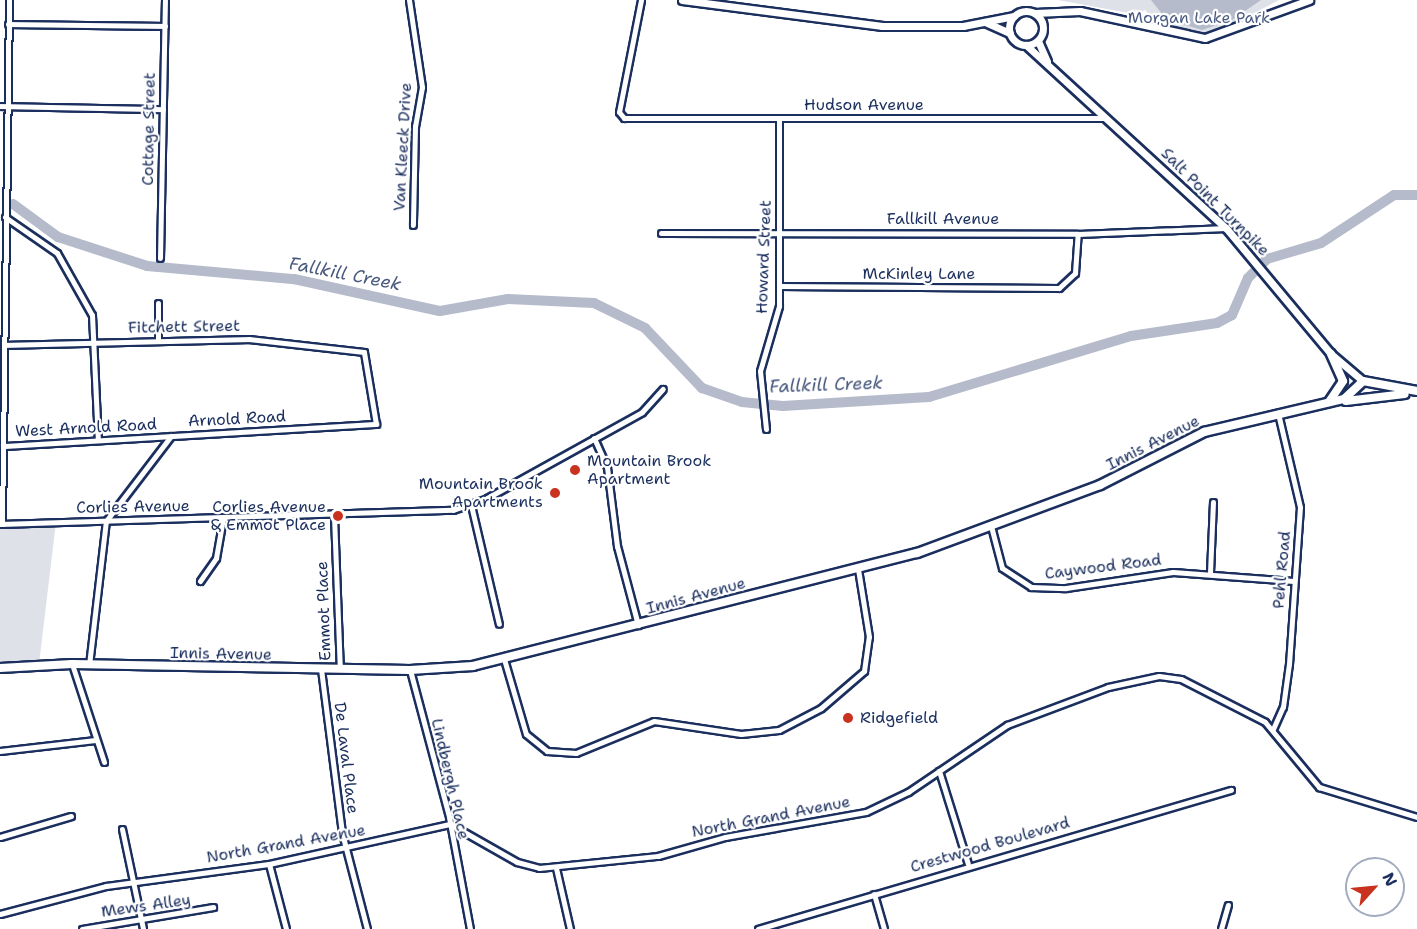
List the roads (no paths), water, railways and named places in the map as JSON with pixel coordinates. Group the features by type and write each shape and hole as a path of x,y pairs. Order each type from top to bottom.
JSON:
{"main road":[{"path":"1326,404 1343,381 1331,354"},
{"name":"Salt Point Turnpike","path":"1363,381 1417,392"},
{"name":"Innis Avenue","path":"0,668 72,664 410,670 504,659 858,569 992,526 1100,485 1204,432 1278,413 1326,404 1353,394 1363,381"},
{"path":"1326,404 1417,392"}],"street":[{"path":"1,524 5,217 3,106 9,0"},
{"name":"Cottage Street","path":"160,258 165,0"},
{"name":"Van Kleeck Drive","path":"409,0 422,87 415,126 413,225"},
{"name":"Hudson Avenue","path":"641,0 620,116 1108,118"},
{"path":"682,0 882,26 985,22 1035,13 1080,11 1205,38 1309,0"},
{"path":"985,22 1010,33 1026,45 1038,41 1043,26 1058,12"},
{"path":"1035,13 1043,26"},
{"path":"1010,33 1014,16"},
{"path":"9,24 165,26"},
{"name":"Salt Point Turnpike","path":"1038,41 1048,63"},
{"name":"Salt Point Turnpike","path":"1026,45 1226,228 1265,271 1331,354 1363,381"},
{"path":"3,106 163,110"},
{"name":"Howard Street","path":"766,429 761,409 760,371 777,320 780,233 779,118"},
{"path":"5,217 61,257 92,315 96,343 98,440"},
{"name":"Fallkill Avenue","path":"661,233 1078,234 1226,228"},
{"name":"McKinley Lane","path":"779,286 1059,288 1075,273 1078,234"},
{"path":"158,303 158,341"},
{"name":"Fitchett Street","path":"4,345 260,339 364,352 376,424"},
{"name":"Corlies Avenue","path":"1,524 334,516 471,505 651,406 663,389"},
{"name":"Pehl Road","path":"1273,729 1284,707 1300,507 1278,413"},
{"name":"Arnold Road","path":"106,521 171,436 376,424"},
{"name":"West Arnold Road","path":"3,446 171,436"},
{"path":"594,438 607,467 617,546 638,625"},
{"path":"1210,573 1213,502"},
{"path":"471,505 499,624"},
{"name":"Emmot Place","path":"334,516 340,669"},
{"path":"200,581 216,558 223,519"},
{"path":"89,665 106,521"},
{"name":"Caywood Road","path":"992,526 1002,568 1031,587 1066,588 1148,573 1210,573 1294,581"},
{"path":"504,659 525,734 547,751 576,753 654,721 741,734 779,730 821,708 864,671 869,637 858,569"},
{"path":"72,664 104,762"},
{"name":"De Laval Place","path":"321,669 345,850 367,929"},
{"name":"Lindbergh Place","path":"410,670 450,824 470,929"},
{"name":"North Grand Avenue","path":"0,914 136,882 269,864 345,850 450,824 517,862 556,868 658,856 725,837 846,818 889,803 1015,722 1148,677 1180,679 1273,729 1299,769 1319,787 1417,817"},
{"path":"0,751 95,740"},
{"path":"939,771 968,864"},
{"name":"Crestwood Boulevard","path":"758,929 968,864 1231,790"},
{"path":"0,837 71,816"},
{"path":"122,829 136,882 143,929"},
{"path":"269,864 286,929"},
{"path":"556,868 570,929"},
{"path":"874,894 884,929"},
{"path":"1221,929 1228,905"},
{"name":"Mews Alley","path":"82,929 213,907"},
{"path":"781,922 783,929"}],"water":[{"name":"Morgan Lake Park","path":"1151,0 1261,0 1232,20 1202,30 1166,19"}],"waterway":[{"name":"Fallkill Creek","path":"13,204 58,237 147,266 294,279 440,311 508,299 594,303 645,328 702,388 742,402 783,406 929,397 1131,336 1217,323 1232,315 1248,278 1267,259 1321,243 1394,195 1417,195"}],"place":[{"name":"Mountain Brook Apartment","path":"575,470"},
{"name":"Mountain Brook Apartments","path":"555,493"},
{"name":"Corlies Avenue & Emmot Place","path":"338,516"},
{"name":"Ridgefield","path":"848,718"}]}
